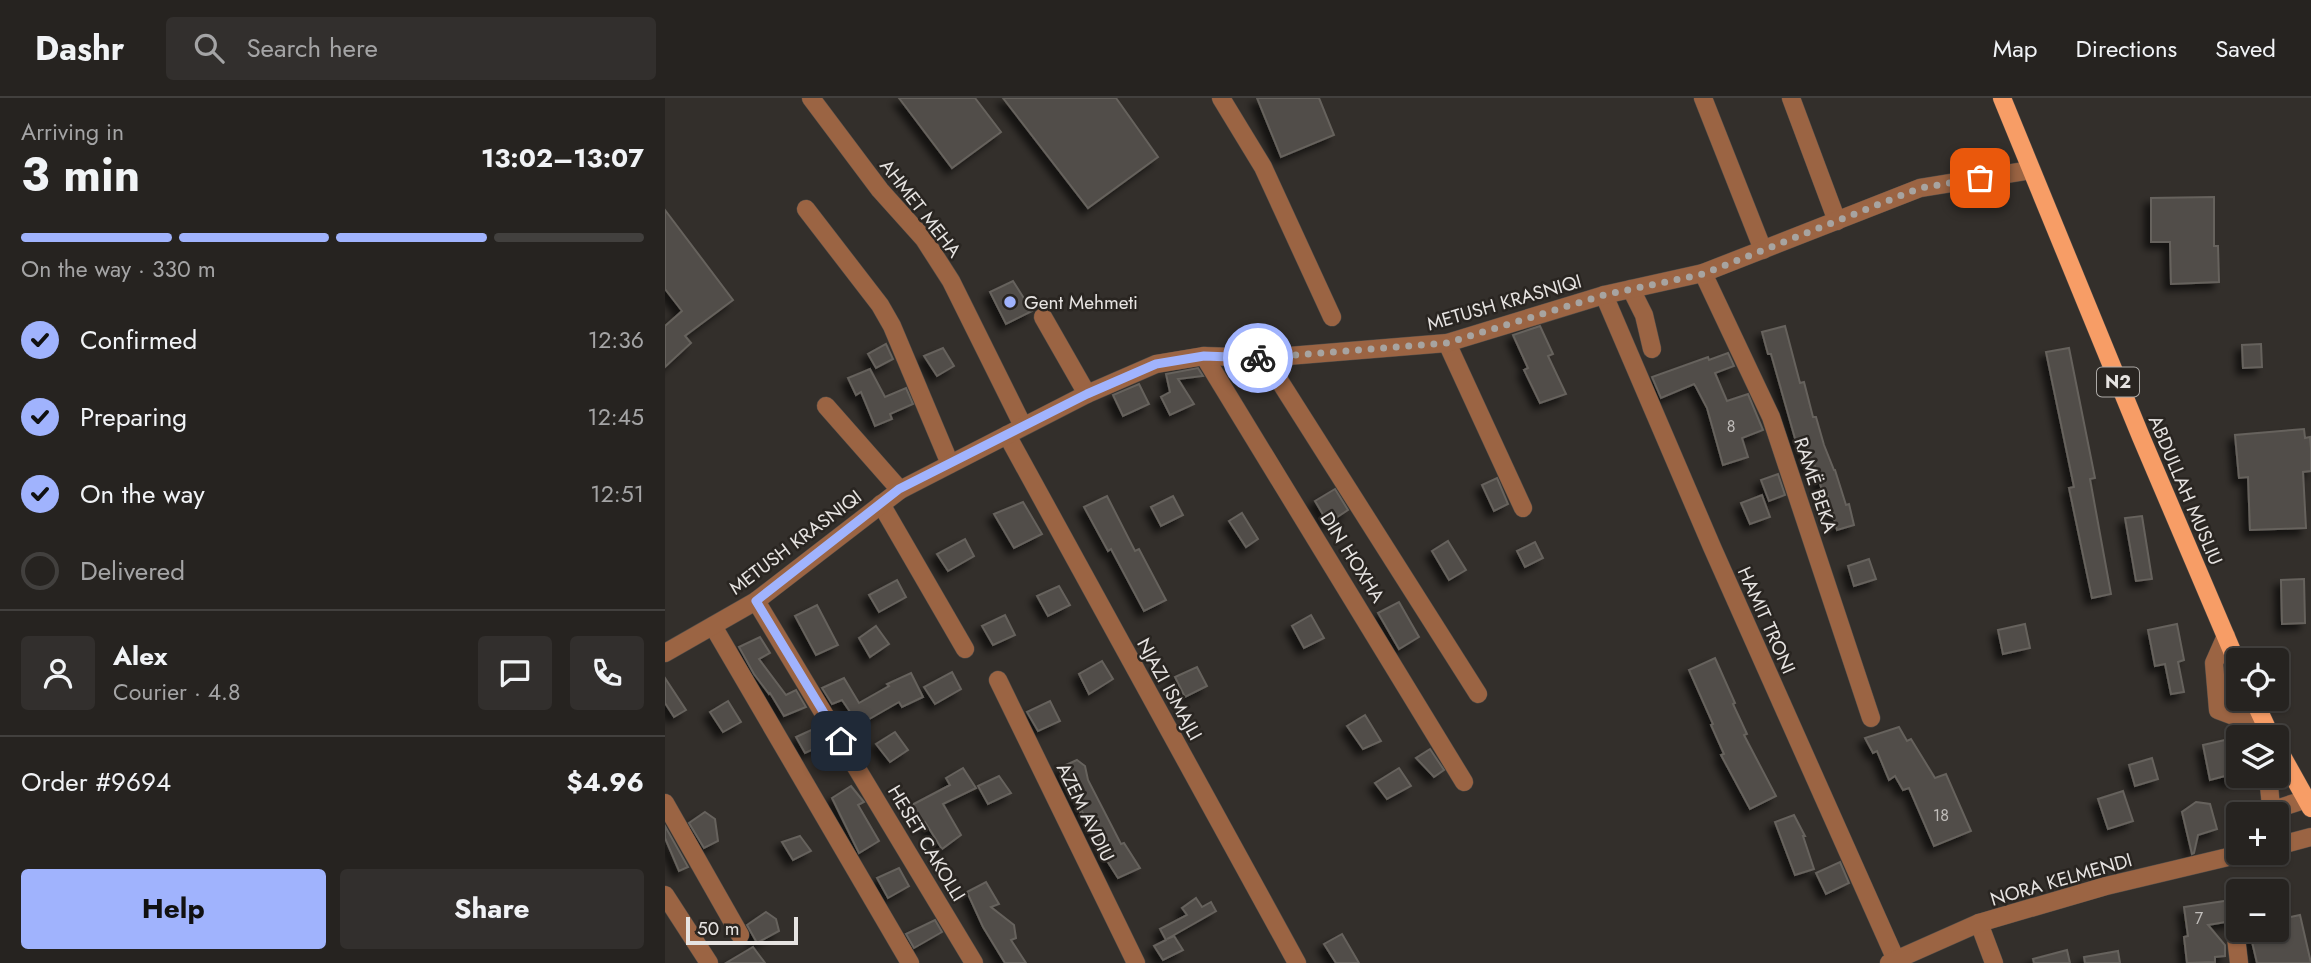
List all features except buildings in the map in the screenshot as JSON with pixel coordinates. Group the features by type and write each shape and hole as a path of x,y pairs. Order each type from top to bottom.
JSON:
{"main road":[{"name":"ABDULLAH MUSLIU","path":"2002,98 2231,648"},
{"path":"2289,768 2309,804"}],"street":[{"name":"AHMET MEHA","path":"811,98 880,190 924,239 944,271 1015,430"},
{"path":"1221,98 1263,167 1332,317"},
{"path":"1703,98 1763,250"},
{"path":"1791,98 1837,221"},
{"name":"METUSH KRASNIQI","path":"665,653 756,601 899,489 1087,394 1156,364 1204,356 1265,358 1447,343 1604,295 1703,274 1920,188 2031,170"},
{"path":"806,209 880,304 892,326 950,464"},
{"name":"RAMË BEKA","path":"1703,274 1771,417 1871,718"},
{"path":"1630,289 1644,315 1653,349"},
{"name":"HAMIT TRONI","path":"1604,295 1893,961"},
{"path":"1043,317 1087,394"},
{"path":"1447,343 1523,508"},
{"name":"DIN HOXHA","path":"1204,356 1464,782"},
{"path":"1265,358 1478,694"},
{"path":"826,406 899,489"},
{"name":"NJAZI ISMAJLI","path":"1015,430 1297,963"},
{"path":"881,504 965,649"},
{"name":"HESET CAKOLLI","path":"756,601 974,963"},
{"path":"713,626 910,963"},
{"path":"2226,636 2214,663 2218,710 2250,722 2251,725"},
{"name":"AZEM AVDIU","path":"998,680 1136,963"},
{"path":"2269,788 2273,810 2309,804"},
{"path":"665,803 740,935"},
{"path":"2289,843 2311,837"},
{"name":"NORA KELMENDI","path":"1893,961 1925,956 1979,923 2106,886 2226,857"},
{"path":"665,895 709,963"},
{"path":"1979,923 1994,963"},
{"path":"2237,942 2239,963"}],"way so far":[{"path":"1258,358 1447,343 1604,295 1703,274 1920,188 1980,178"}],"place":[{"name":"Gent Mehmeti","path":"1010,302"}],"route":[{"path":"841,741 756,601 899,489 1087,394 1156,364 1204,356 1258,358"}]}
